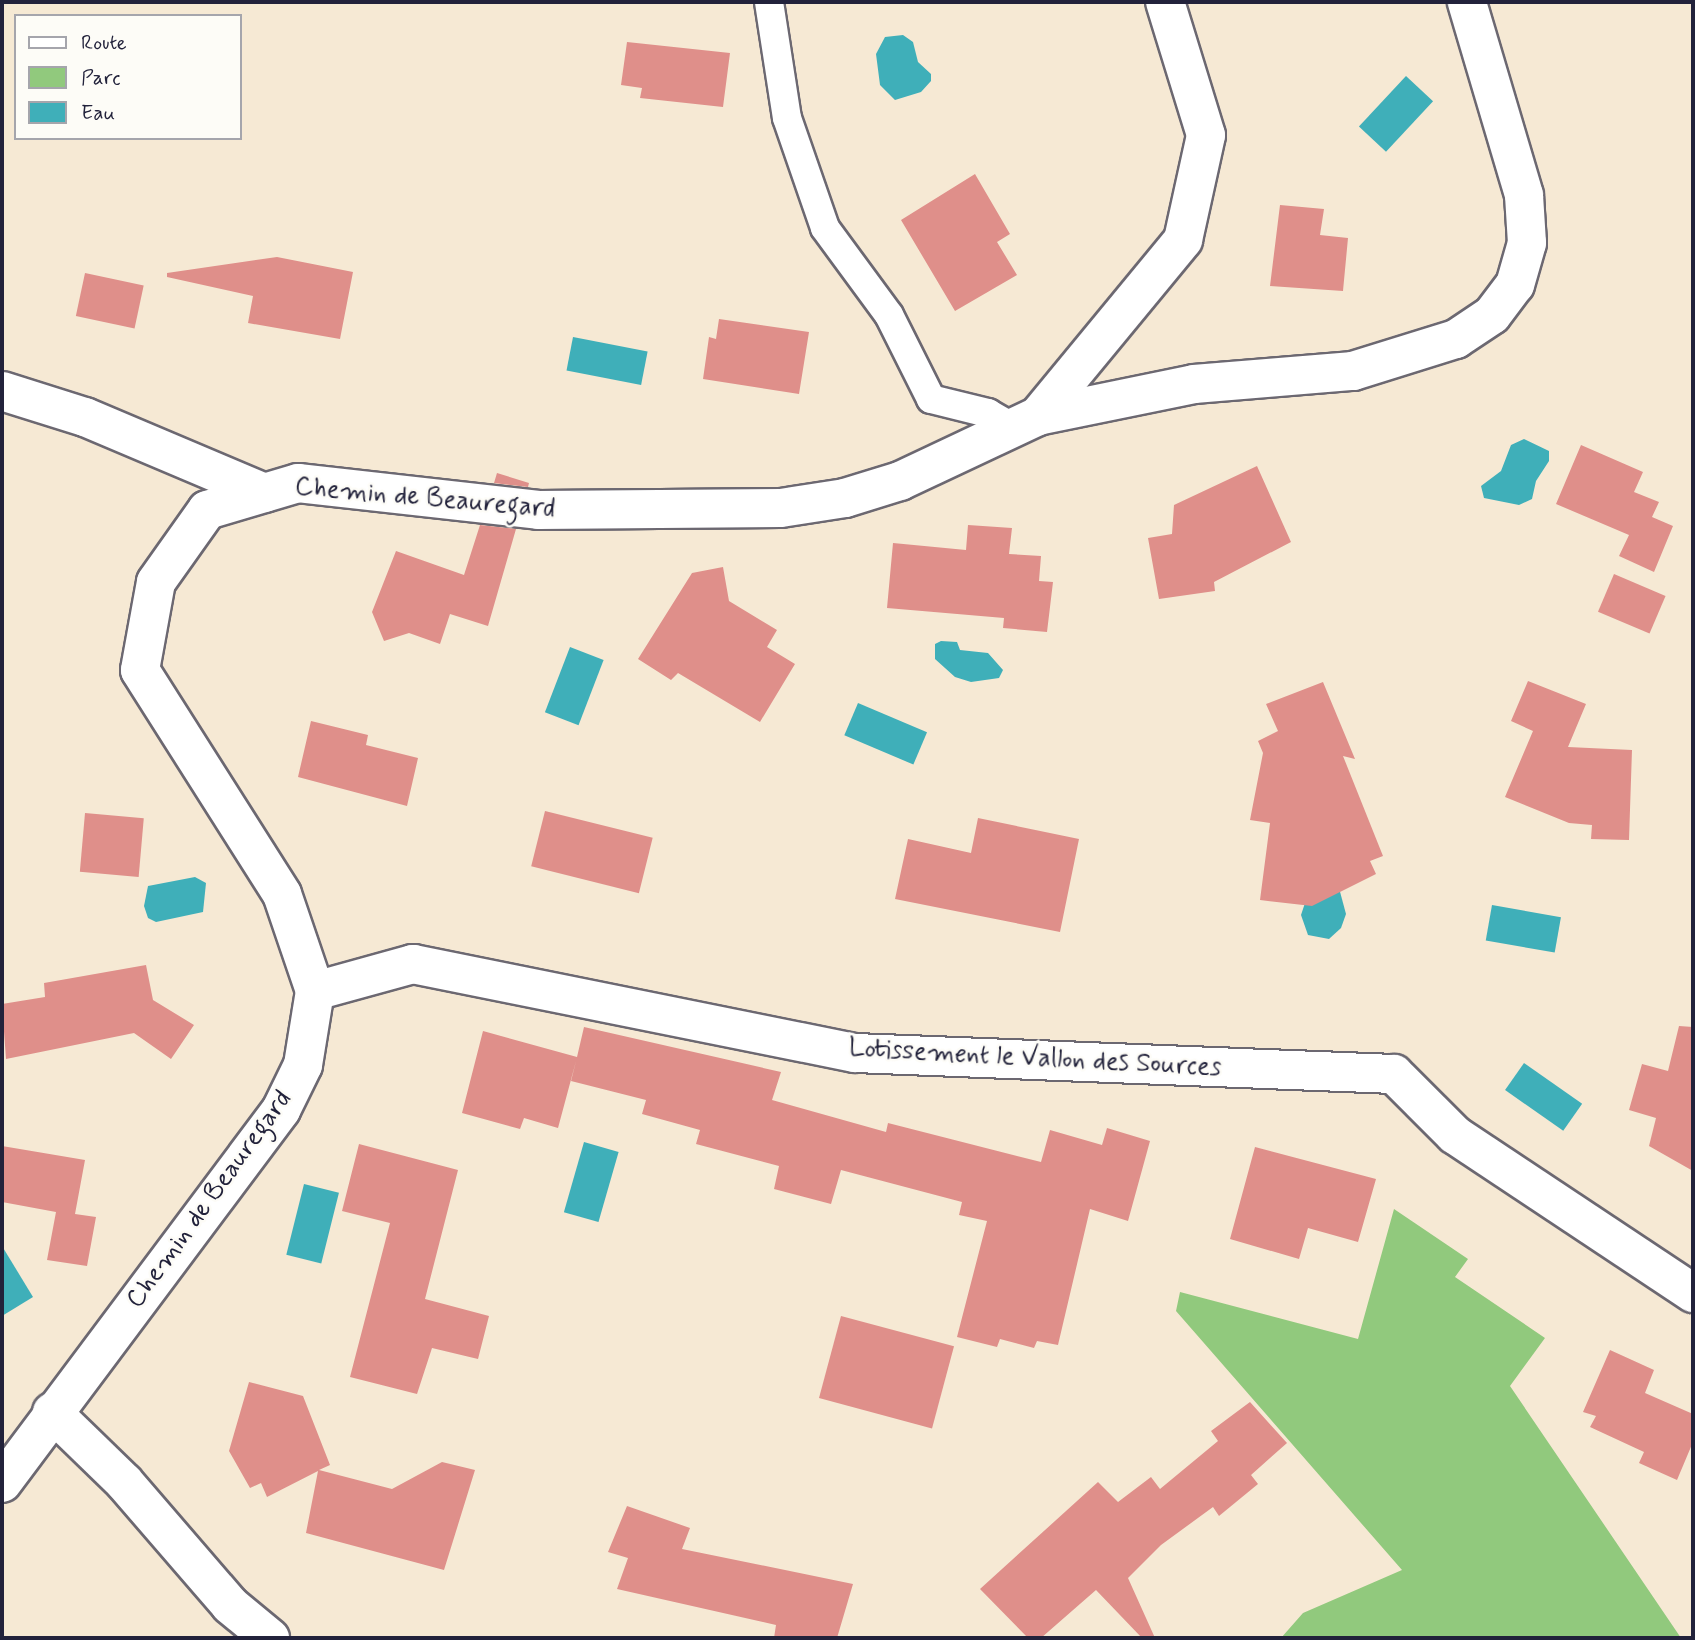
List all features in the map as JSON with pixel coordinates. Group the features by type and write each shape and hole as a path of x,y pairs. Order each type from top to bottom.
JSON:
{"street":[{"name":"Chemin de Beauregard","path":"2,1483 52,1412 281,1110 303,1065 315,991 282,894 139,670 156,582 207,510 298,484 538,510 782,508 845,498 900,481 1026,422 1183,240 1206,135 1165,2"},
{"path":"1026,422 1194,384 1353,370 1456,338 1492,315 1516,285 1527,243 1524,195 1467,2"},
{"path":"2,391 85,417 265,493"},
{"name":"Lotissement le Vallon des Sources","path":"315,991 413,964 855,1053 1394,1074 1455,1135 1693,1293"},
{"path":"52,1412 124,1482 230,1605 270,1638"}],"lane":[{"path":"769,2 787,118 825,228 889,315 931,399 1026,422"}],"green space":[{"path":"1394,1209 1468,1259 1455,1277 1545,1338 1510,1386 1681,1638 1281,1638 1303,1613 1402,1570 1176,1311 1180,1292 1358,1339"}],"water":[{"path":"903,35 913,42 918,62 931,74 931,81 921,92 895,100 880,85 876,54 885,37"},
{"path":"1406,76 1433,101 1386,152 1359,126"},
{"path":"573,337 648,352 641,385 567,370"},
{"path":"1524,439 1549,451 1549,461 1536,481 1532,499 1519,505 1484,498 1481,486 1501,471 1511,445"},
{"path":"941,641 957,642 960,650 988,653 1003,670 999,678 971,682 955,677 935,659 935,644"},
{"path":"570,647 604,660 579,725 545,712"},
{"path":"858,703 927,732 913,765 844,735"},
{"path":"195,877 206,883 203,912 156,922 148,918 144,906 148,886"},
{"path":"1339,888 1346,914 1341,928 1329,939 1308,935 1301,915 1306,900"},
{"path":"1492,905 1561,917 1555,953 1486,940"},
{"path":"1524,1063 1582,1104 1563,1131 1505,1090"},
{"path":"584,1142 619,1152 598,1222 564,1212"},
{"path":"304,1184 339,1193 321,1264 286,1255"},
{"path":"2,1246 33,1297 2,1316"}],"building":[{"path":"627,42 730,53 723,107 640,98 642,88 621,85"},
{"path":"975,174 1010,234 997,242 1017,275 955,311 901,220"},
{"path":"1280,205 1324,209 1320,235 1348,238 1343,291 1270,286"},
{"path":"277,257 353,272 340,339 248,323 253,296 167,277 167,273"},
{"path":"85,273 144,285 135,329 76,316"},
{"path":"719,319 809,332 799,394 703,379 709,337 716,339"},
{"path":"1581,445 1643,472 1634,492 1659,502 1652,517 1673,526 1654,572 1619,556 1629,535 1556,504"},
{"path":"1257,466 1291,542 1214,582 1215,591 1159,599 1148,538 1172,534 1174,505"},
{"path":"497,473 529,483 528,487 494,483"},
{"path":"480,525 516,529 488,626 450,614 440,644 409,633 384,641 372,612 396,551 464,575"},
{"path":"968,525 1012,528 1009,554 1041,556 1039,581 1053,582 1047,632 1003,628 1004,618 887,608 893,543 966,550"},
{"path":"723,567 729,601 777,630 767,647 795,664 760,722 678,673 671,680 638,659 692,573"},
{"path":"1614,574 1666,596 1650,634 1598,612"},
{"path":"1528,681 1586,704 1568,747 1632,750 1629,840 1591,839 1592,825 1569,823 1505,797 1533,731 1511,721"},
{"path":"1323,682 1355,759 1343,756 1383,856 1370,861 1376,874 1312,906 1260,900 1270,823 1250,820 1263,753 1258,741 1278,731 1266,704"},
{"path":"311,721 368,735 366,745 418,758 407,806 298,777"},
{"path":"545,811 653,838 639,893 531,866"},
{"path":"85,813 144,818 139,877 80,872"},
{"path":"978,818 1079,839 1060,932 895,899 908,839 971,853"},
{"path":"146,965 153,1000 194,1025 171,1059 134,1033 6,1059 2,1004 45,997 44,983"},
{"path":"1679,1026 1693,1027 1693,1171 1649,1146 1656,1118 1629,1110 1642,1064 1668,1071"},
{"path":"584,1027 781,1072 772,1100 886,1132 888,1123 1041,1162 1050,1130 1102,1145 1107,1128 1150,1141 1128,1221 1090,1209 1058,1345 1037,1341 1034,1348 1000,1339 997,1347 957,1337 987,1221 959,1215 962,1202 841,1170 831,1204 774,1189 779,1166 696,1144 700,1130 642,1114 646,1100 571,1081 576,1061 558,1128 524,1118 520,1129 462,1113 483,1031 577,1057"},
{"path":"359,1144 458,1170 425,1299 489,1316 478,1359 432,1348 417,1394 350,1377 390,1223 342,1211"},
{"path":"2,1146 85,1160 75,1214 96,1217 87,1266 47,1260 56,1212 2,1202"},
{"path":"1255,1147 1376,1179 1358,1242 1308,1228 1299,1259 1230,1239"},
{"path":"841,1316 954,1346 932,1428 819,1398"},
{"path":"1610,1350 1654,1370 1645,1393 1693,1414 1693,1442 1677,1480 1639,1463 1644,1452 1590,1427 1596,1416 1583,1412"},
{"path":"249,1382 303,1396 330,1465 319,1470 392,1489 442,1462 475,1470 444,1570 306,1533 318,1471 267,1497 261,1483 250,1488 229,1451"},
{"path":"1250,1402 1287,1443 1251,1475 1258,1484 1219,1516 1213,1507 1161,1545 1128,1578 1155,1638 1142,1638 1096,1590 1041,1638 1028,1638 980,1589 1098,1482 1118,1502 1151,1477 1160,1489 1218,1441 1211,1431"},
{"path":"627,1506 690,1528 682,1549 853,1584 837,1638 774,1638 776,1625 617,1589 628,1558 608,1552"}]}
